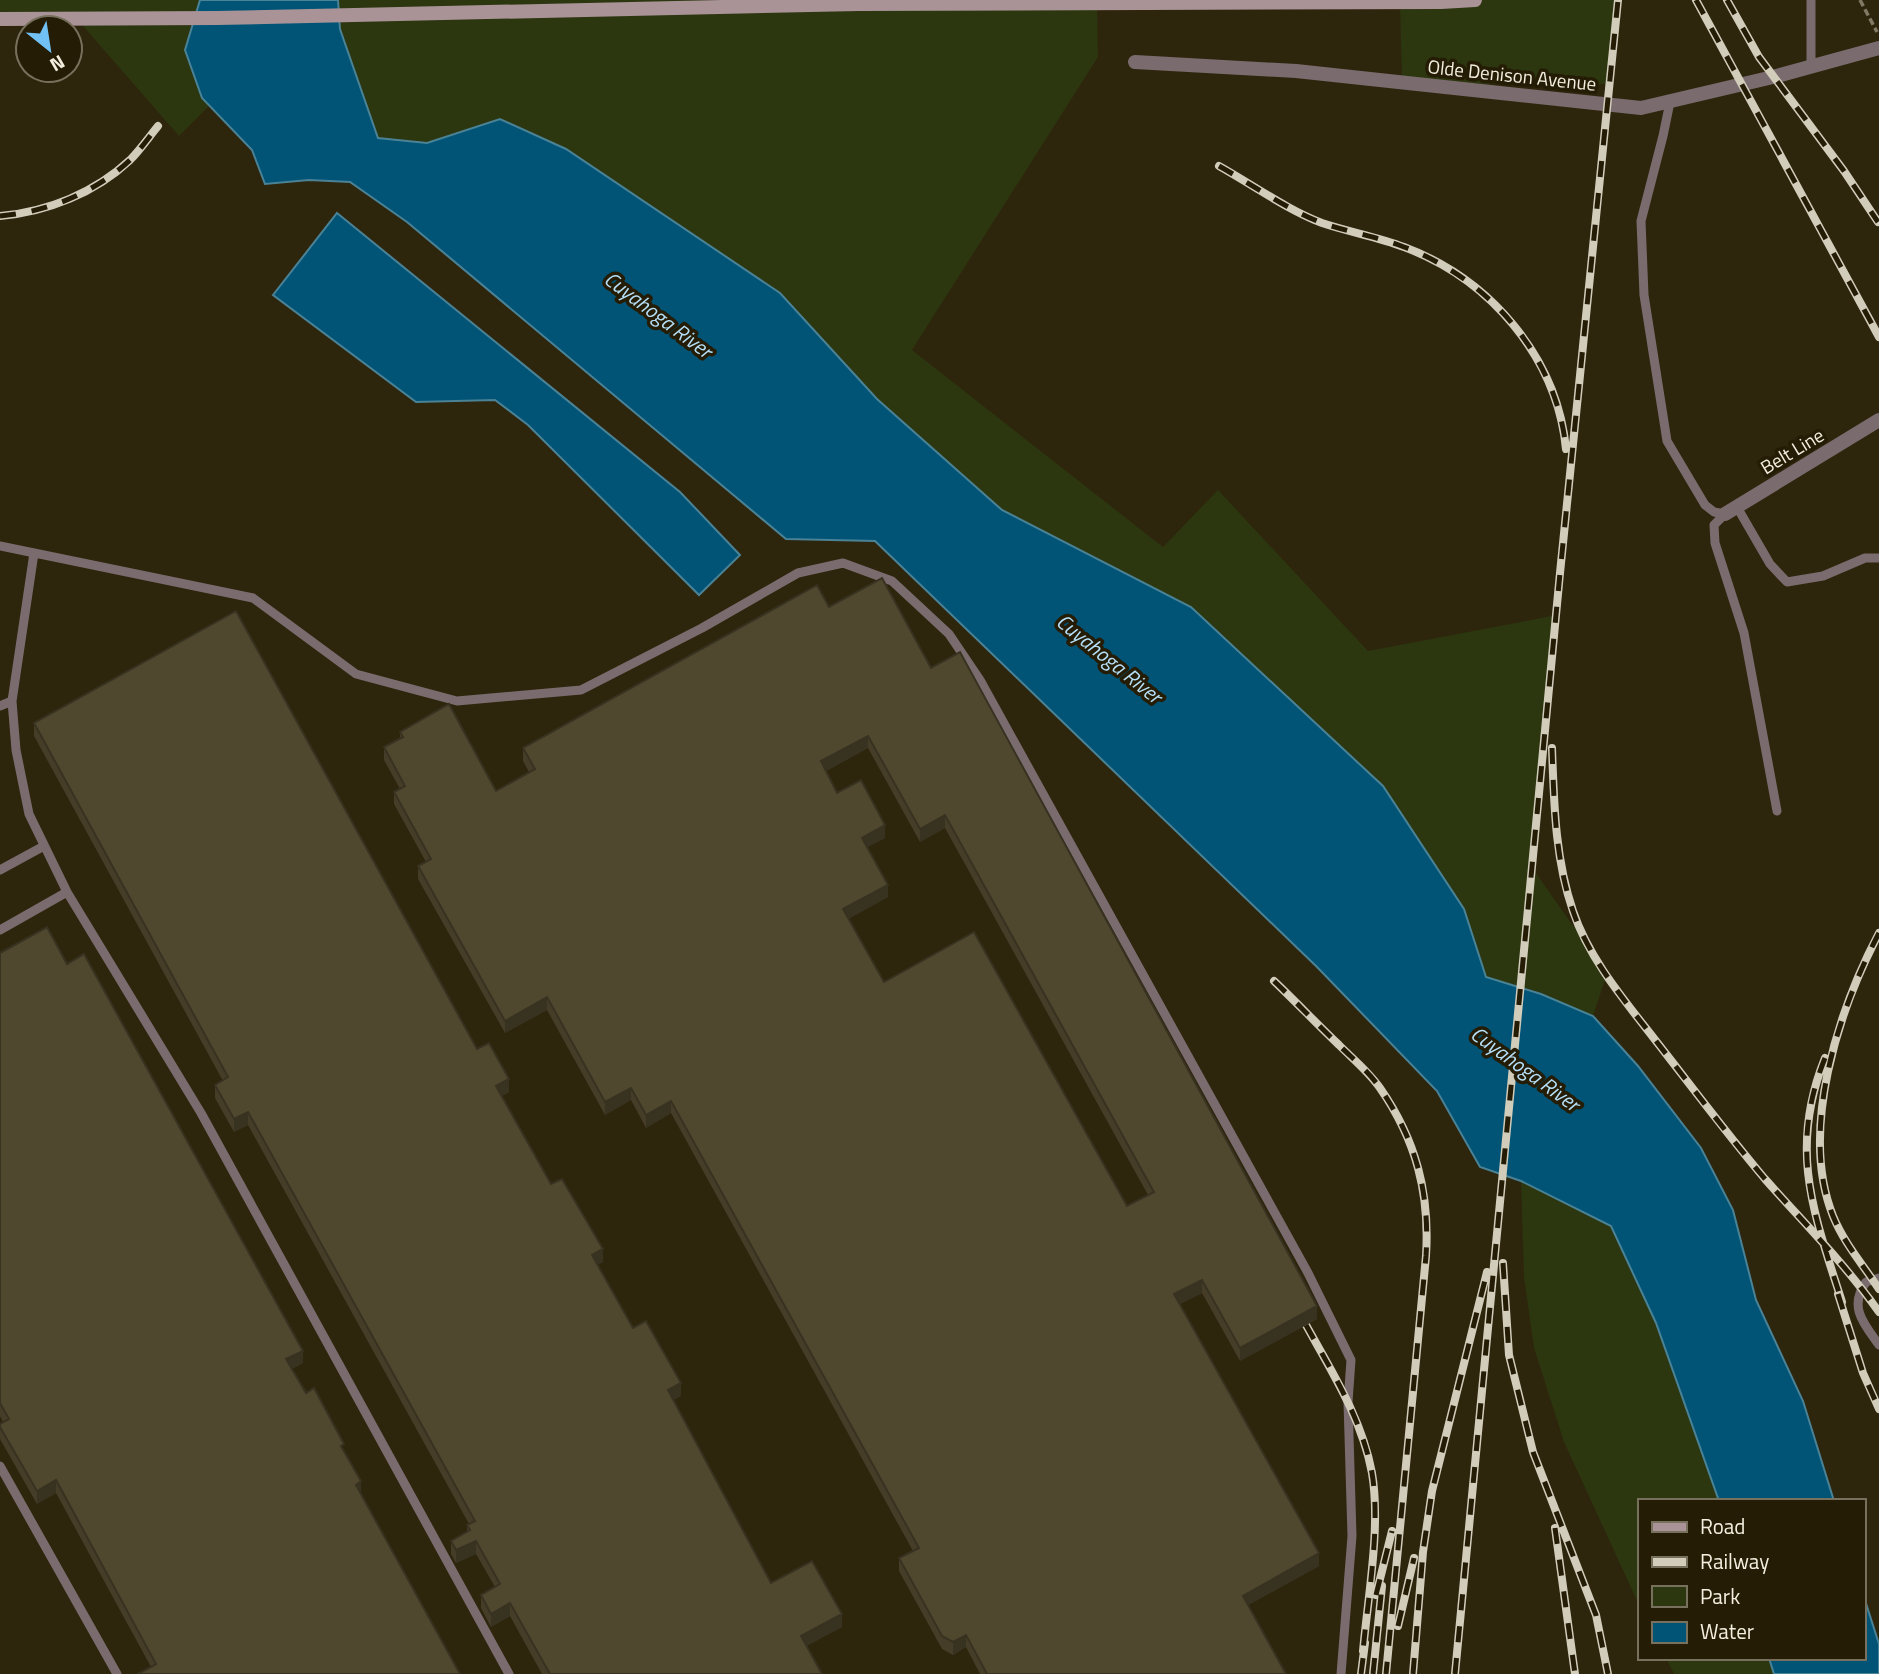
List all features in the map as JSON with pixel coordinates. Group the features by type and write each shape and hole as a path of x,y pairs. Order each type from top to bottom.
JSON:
{"main road":[{"path":"0,19 217,18 859,4 1475,0"}],"street":[{"name":"Olde Denison Avenue","path":"1135,62 1296,71 1641,108 1879,48"},
{"name":"Belt Line","path":"1731,510 1879,420"}],"lane":[{"path":"1811,0 1811,67"},
{"path":"1670,102 1641,222 1644,295 1667,441 1705,505 1714,512 1731,510"},
{"path":"1731,510 1770,564 1787,582 1823,576 1865,558 1879,558"},
{"path":"1731,510 1714,525 1715,543 1744,633 1777,811"},
{"path":"0,547 253,598 356,674 457,701 581,690 702,628 798,573 843,563 892,581 949,634 980,680 1308,1273 1351,1360 1348,1402 1352,1536 1341,1674"},
{"path":"34,553 12,701 16,750 29,814 67,892 201,1113 509,1674"},
{"path":"0,706 12,701"},
{"path":"0,870 44,846"},
{"path":"0,930 67,892"},
{"path":"1879,1278 1866,1282 1857,1302 1861,1320 1879,1345"},
{"path":"0,1466 117,1674"}],"path":[{"path":"1860,0 1874,28"}],"green space":[{"path":"0,0 200,0 185,50 202,98 210,105 179,136 84,27 84,14 14,14 14,19 0,19"},
{"path":"338,0 1097,0 1098,57 912,350 1163,547 1218,490 1368,651 1557,615 1533,869 1607,974 1593,1016 1541,994 1486,977 1464,909 1191,607 1002,510 877,399 780,293 566,149 500,119 427,143 378,138 340,28"},
{"path":"1204,0 1618,0 1610,83 1591,86 1402,82 1400,3"},
{"path":"1521,1181 1611,1226 1656,1323 1718,1499 1638,1499 1638,1603 1564,1442 1534,1348 1524,1277"},
{"path":"1667,1660 1770,1660 1774,1674 1674,1674"}],"water":[{"name":"Cuyahoga River","path":"200,0 338,0 340,29 378,138 427,143 500,119 566,149 780,293 877,399 1002,510 1191,607 1383,786 1464,909 1486,977 1541,994 1593,1016 1638,1066 1701,1148 1733,1210 1756,1300 1803,1401 1833,1499 1718,1499 1656,1323 1611,1226 1521,1181 1480,1167 1437,1091 1317,967 875,541 786,539 407,222 350,182 309,180 265,184 252,150 202,98 185,50"},
{"path":"337,213 680,492 740,555 699,595 528,425 495,400 416,402 273,295"},
{"path":"1865,1600 1879,1644 1879,1674 1774,1674 1770,1660 1865,1660"}],"building":[{"path":"882,578 931,668 960,652 1317,1306 1240,1348 1202,1280 1174,1294 1319,1553 1243,1596 1286,1674 987,1674 966,1635 953,1642 942,1636 899,1558 919,1548 671,1101 646,1115 631,1088 605,1102 547,997 505,1021 418,866 431,859 394,792 405,786 384,747 403,737 400,732 449,704 496,791 535,769 523,748 817,585 829,607","holes":["868,736 920,829 945,815 1154,1192 1127,1206 974,932 884,982 843,909 888,885 862,838 885,825 861,780 837,793 821,761"]},
{"path":"236,611 477,1049 489,1043 509,1079 496,1086 551,1184 562,1179 603,1249 592,1255 633,1328 646,1321 681,1383 668,1390 771,1583 812,1561 842,1614 801,1636 822,1674 550,1674 510,1603 491,1614 481,1595 500,1584 476,1541 456,1550 451,1541 470,1530 467,1525 475,1521 248,1112 234,1119 215,1085 228,1077 34,723"},
{"path":"47,927 67,964 84,954 303,1351 286,1359 306,1393 314,1388 361,1481 356,1485 460,1674 138,1674 156,1664 56,1480 37,1491 0,1427 0,1424 9,1419 0,1403 0,953"}],"railway":[{"path":"1455,1674 1560,573 1618,0"},
{"path":"1696,0 1879,337"},
{"path":"1727,0 1759,57 1844,171 1878,222"},
{"path":"0,216 53,205 102,182 130,160 158,126"},
{"path":"1219,166 1283,204 1322,223 1384,240 1435,261 1464,279 1491,301 1514,326 1549,383 1560,415 1566,449"},
{"path":"1552,748 1562,871 1573,911 1588,946 1620,995 1723,1128 1838,1260 1879,1312"},
{"path":"1879,933 1837,1034 1822,1110 1820,1147 1824,1183 1837,1226 1879,1289"},
{"path":"1274,981 1380,1088 1403,1127 1423,1189 1426,1256 1386,1674"},
{"path":"1825,1058 1814,1091 1808,1123 1809,1182 1822,1240 1842,1302"},
{"path":"1503,1263 1509,1355 1533,1452 1596,1615 1608,1674"},
{"path":"1413,1674 1423,1552 1432,1491 1487,1272"},
{"path":"1838,1294 1863,1373 1879,1409"},
{"path":"1306,1325 1354,1415 1372,1473 1374,1538 1363,1651"},
{"path":"1555,1528 1575,1674"},
{"path":"1376,1595 1392,1531"},
{"path":"1398,1626 1414,1558"},
{"path":"1373,1674 1382,1586"},
{"path":"1361,1674 1365,1643"}]}
